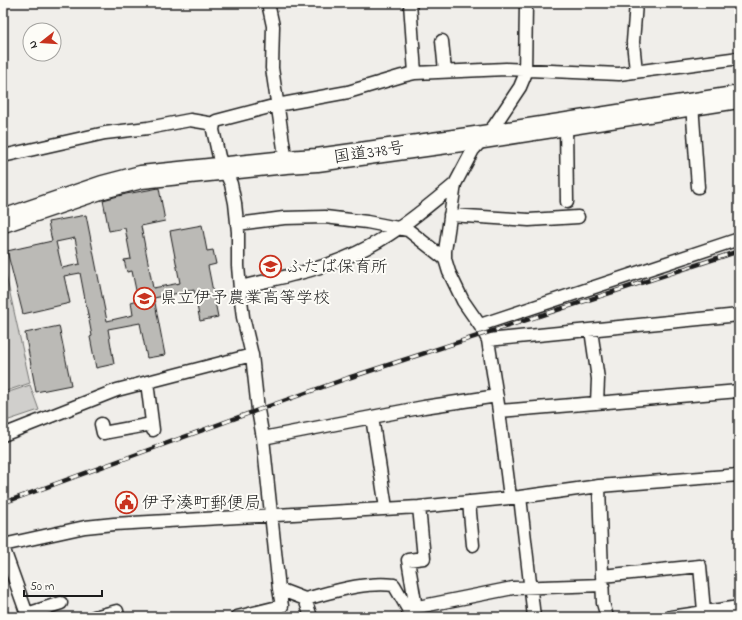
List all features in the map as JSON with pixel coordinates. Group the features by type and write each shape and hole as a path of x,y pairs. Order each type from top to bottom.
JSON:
{"highway":[{"name":"国道378号","path":"3,221 123,181 141,177 317,160 483,137 739,97"}],"street":[{"path":"268,3 273,26 272,68 286,162"},
{"path":"410,3 415,73"},
{"path":"526,3 525,75 520,87 494,126 473,150 455,184 445,259 449,272 463,301 480,325 488,340 534,617"},
{"path":"636,3 633,42 636,71"},
{"path":"442,41 445,71"},
{"path":"237,617 282,606 252,355 243,317 238,266 237,224 233,197 225,169 219,157 212,130 216,121 277,105 335,95 415,73 506,68 605,74 739,58"},
{"path":"692,104 698,187"},
{"path":"3,156 105,133 190,120 214,124"},
{"path":"566,124 567,202"},
{"path":"240,287 301,273 337,261 367,248 419,214 455,184"},
{"path":"450,215 529,220 578,217"},
{"path":"237,224 284,218 325,218 367,222 408,230 445,259"},
{"path":"480,325 739,239"},
{"path":"488,340 739,315"},
{"path":"591,330 598,379 597,403"},
{"path":"3,435 111,392 252,355"},
{"path":"101,424 103,433 153,427 147,382"},
{"path":"499,412 739,391"},
{"path":"263,438 424,407 497,396"},
{"path":"372,417 386,508"},
{"path":"62,603 27,615 3,546 85,527 114,524 419,507 599,486 739,475"},
{"path":"599,486 603,603 607,617"},
{"path":"469,502 473,545"},
{"path":"411,611 408,560 424,558 419,507"},
{"path":"411,611 513,588 530,588 603,580 700,566 704,612"},
{"path":"279,589 305,599 333,591 370,585 388,584 394,585 411,611"},
{"path":"305,599 311,617"},
{"path":"672,617 739,606"},
{"path":"94,617 117,611 118,617"}],"shaded area":[{"path":"3,262 30,383 3,392"},
{"path":"30,385 39,410 3,422 3,394"}],"building":[{"path":"159,188 165,221 141,226 153,288 180,283 170,231 202,225 207,251 213,250 216,264 208,266 218,317 200,321 194,290 154,298 165,355 147,358 140,323 108,329 114,364 96,368 90,337 92,336 80,273 64,276 70,303 23,314 7,251 52,241 48,222 86,215 107,321 133,315 131,302 138,300 132,271 127,272 124,260 131,259 125,228 109,231 103,200","holes":["75,238 80,264 62,268 56,242"]},
{"path":"59,326 71,385 36,392 25,333"}],"railway":[{"path":"3,503 348,378 739,251"}],"place":[{"name":"ふたば保育所","path":"270,267"},
{"name":"県立伊予農業高等学校","path":"144,298"},
{"name":"伊予湊町郵便局","path":"127,503"}]}
